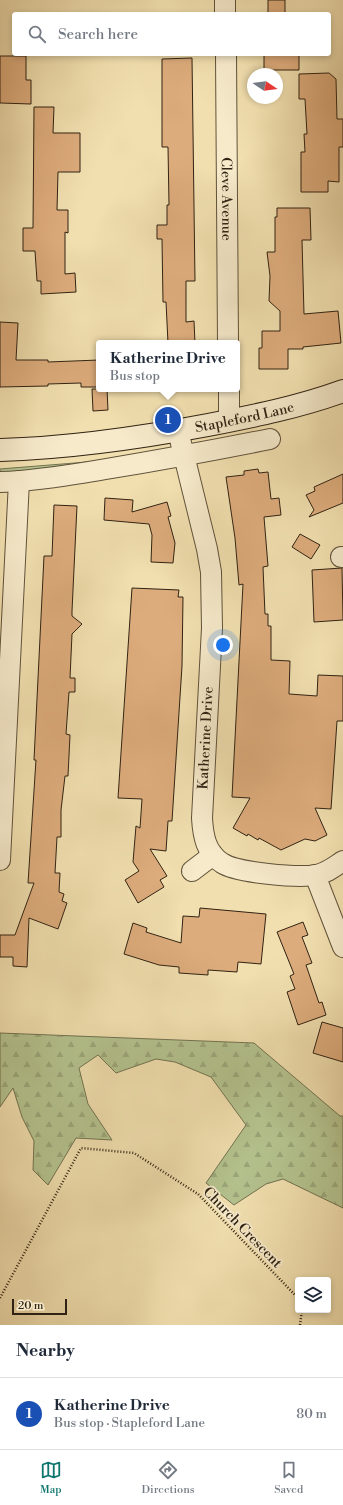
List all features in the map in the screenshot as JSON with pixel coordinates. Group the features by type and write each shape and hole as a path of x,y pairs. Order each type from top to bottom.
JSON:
{"main road":[{"name":"Stapleford Lane","path":"0,450 74,446 178,431 271,413 343,391"}],"street":[{"path":"225,0 225,12"},
{"name":"Cleve Avenue","path":"226,56 228,340"},
{"path":"229,392 229,421"},
{"name":"Katherine Drive","path":"178,431 183,457 208,549 211,572 212,628 202,818 207,846 213,855"},
{"name":"Stapleford Lane","path":"10,482 183,457 270,439"},
{"path":"0,860 10,482"},
{"path":"192,871 213,855 222,863 235,870 248,872 315,875 328,872 343,861"},
{"path":"315,875 343,947"}],"path":[{"name":"Church Crescent","path":"0,1298 81,1148 134,1152 198,1194 295,1295"},
{"path":"300,1325 302,1313"}],"green space":[{"path":"112,460 0,474 0,469"},
{"path":"0,1033 254,1043 340,1116 343,1116 343,1208 283,1179 266,1184 234,1205 206,1183 246,1125 211,1077 175,1062 156,1059 116,1073 98,1055 79,1068 88,1104 112,1140 76,1138 48,1185 33,1170 34,1141 22,1117 13,1088 0,1107"}],"building":[{"path":"268,0 285,0 285,12 268,12"},
{"path":"0,56 26,56 26,80 31,80 31,104 0,103"},
{"path":"264,56 299,56 299,70 264,68"},
{"path":"192,58 195,281 186,281 186,322 194,321 195,340 168,340 166,302 163,302 162,239 157,239 157,225 167,225 167,205 169,205 168,147 162,147 162,59"},
{"path":"329,73 336,79 337,119 343,119 343,147 339,147 339,182 328,181 328,192 301,192 301,152 305,152 304,134 307,134 305,99 299,99 299,74"},
{"path":"34,107 54,107 53,133 80,133 80,172 58,172 57,210 68,210 68,233 65,232 65,274 75,273 76,292 41,294 41,281 37,281 35,251 23,251 23,228 33,228"},
{"path":"277,208 310,208 311,240 302,240 304,314 338,311 341,343 303,347 303,349 288,349 288,369 259,369 259,348 262,348 262,331 280,331 280,311 269,301 270,276 267,252 275,252 275,217 277,217"},
{"path":"0,322 18,323 16,360 48,360 48,362 96,360 96,387 81,387 81,383 48,384 48,386 0,387"},
{"path":"92,389 96,389 96,392 107,392 108,410 93,411"},
{"path":"258,469 259,473 268,472 271,499 279,498 281,515 264,517 268,566 263,567 265,614 268,614 268,626 271,626 271,660 290,661 289,694 317,696 318,675 343,676 343,721 337,721 331,809 315,808 327,835 315,841 305,839 281,850 259,838 258,840 248,834 247,836 233,828 250,798 232,797 243,584 239,585 235,538 226,477 244,475 244,471"},
{"path":"343,474 343,503 309,517 314,510 306,495 315,491 314,487"},
{"path":"105,498 133,500 132,512 167,502 171,516 168,517 175,543 173,563 151,562 152,535 149,524 104,520"},
{"path":"54,505 77,506 72,616 82,624 72,634 70,678 75,678 75,692 69,692 66,734 70,735 68,776 65,776 61,810 61,837 57,837 55,873 60,873 59,892 64,894 62,901 67,903 58,929 29,918 27,967 13,966 13,957 0,957 0,935 15,935 34,883 28,883 36,760 34,760 44,556 52,556"},
{"path":"300,534 320,545 311,559 292,547"},
{"path":"342,568 343,620 314,622 312,570"},
{"path":"132,588 179,590 178,597 183,597 182,666 172,821 168,821 166,851 150,849 167,876 160,880 164,887 138,903 125,880 139,871 133,862 136,826 140,828 142,799 118,798"},
{"path":"200,908 266,914 261,964 238,962 237,972 208,970 208,975 179,973 179,967 159,965 124,954 133,923 147,928 146,932 181,943 183,916 199,917"},
{"path":"303,922 308,935 302,937 312,963 306,965 319,1003 322,1002 326,1015 298,1025 287,992 295,989 290,976 294,974 277,932"},
{"path":"322,1022 343,1028 343,1062 313,1053"}],"place":[{"name":"Katherine Drive","path":"168,420"}]}
